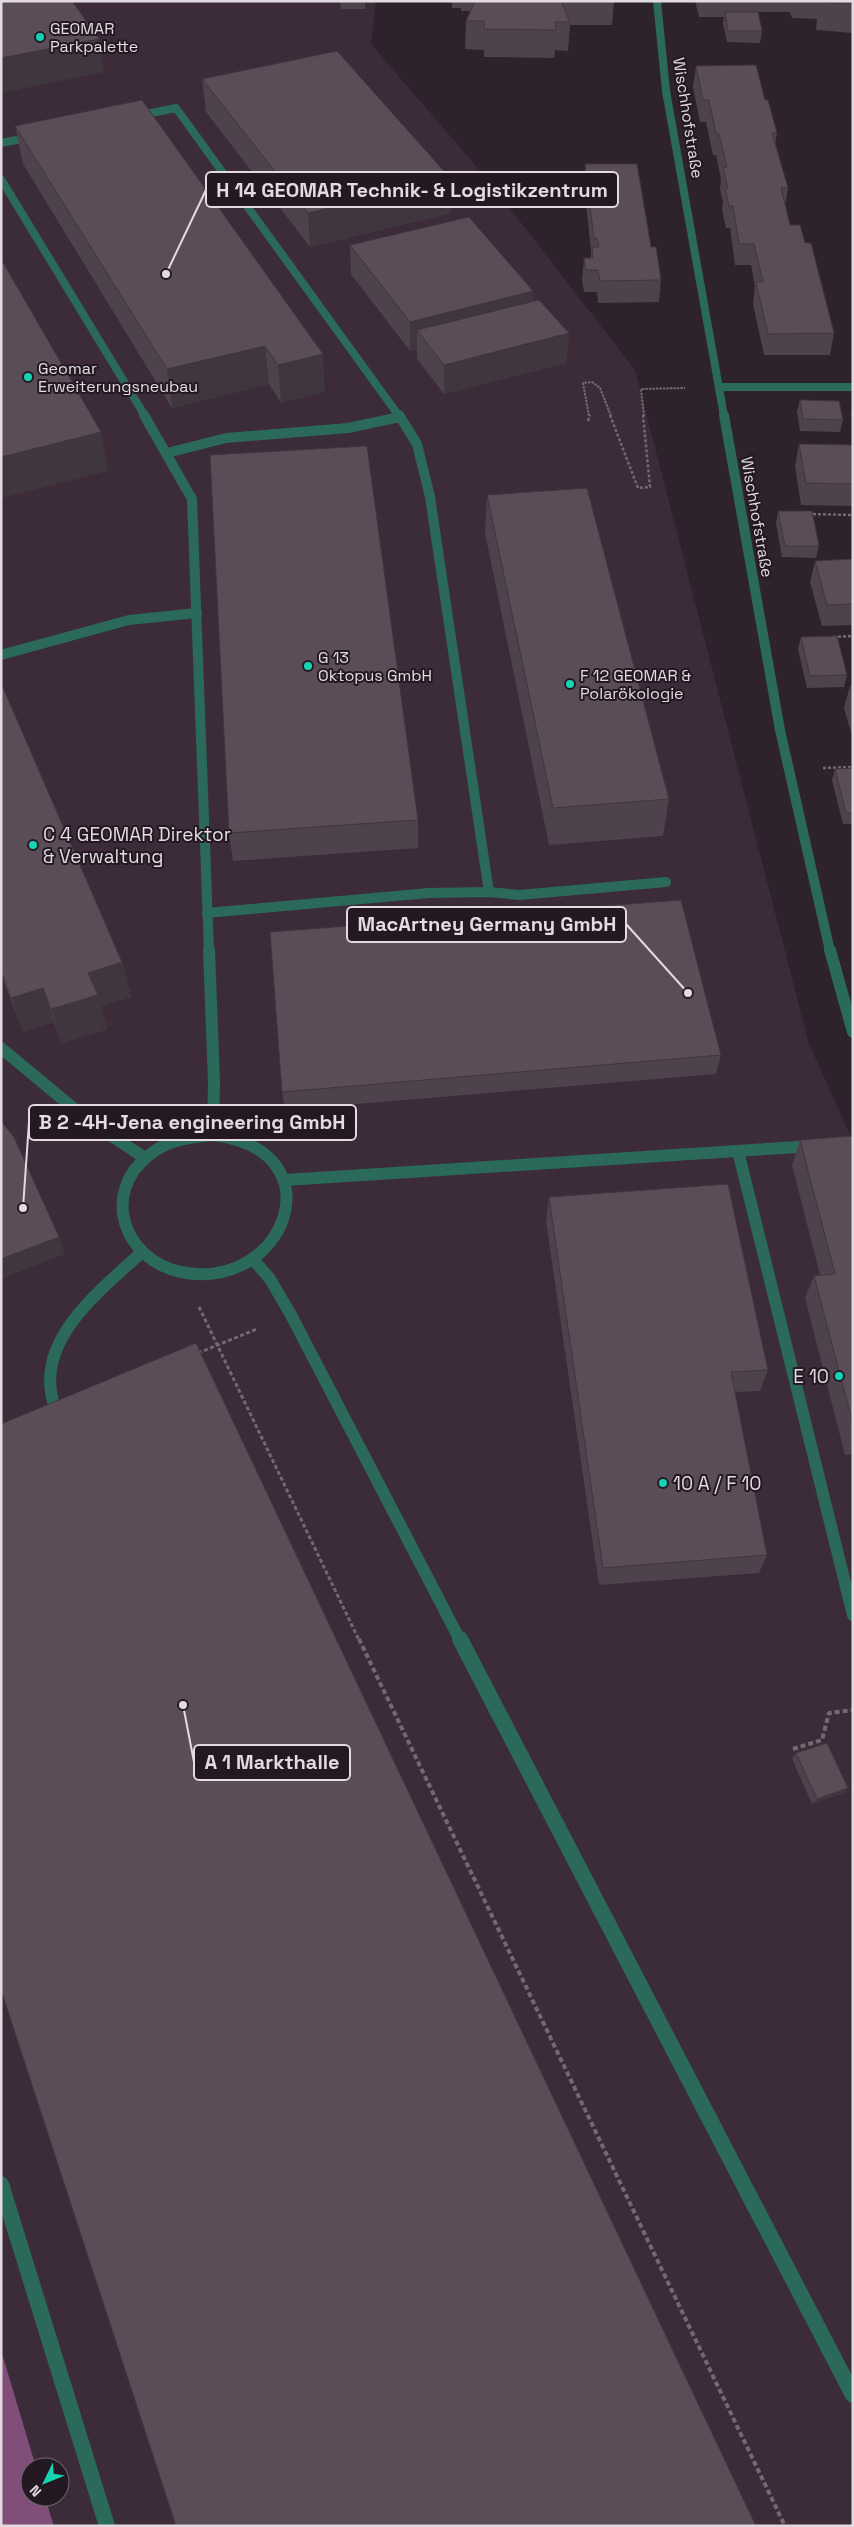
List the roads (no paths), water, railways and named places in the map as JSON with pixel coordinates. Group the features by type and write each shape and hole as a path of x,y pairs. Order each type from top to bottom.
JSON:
{"street":[{"name":"Wischhofstraße","path":"657,1 666,91 780,730 822,923 853,1032"},
{"path":"129,118 176,108 400,417 417,444 430,497 489,892"},
{"path":"1,143 44,134"},
{"path":"1,179 168,453 192,499 214,1082 213,1134"},
{"path":"719,386 853,387"},
{"path":"168,453 226,438 348,428 400,417"},
{"path":"1,655 129,620 197,613"},
{"path":"208,913 429,894 489,892 519,895 666,882"},
{"path":"1,1048 93,1126 116,1143 145,1158"},
{"path":"213,1134 237,1138 258,1147 274,1162 285,1180 288,1208 276,1236 253,1258 231,1269 206,1274 190,1273 159,1266 141,1253 128,1236 122,1209 123,1195 131,1176 145,1158 165,1145 188,1137 213,1134"},
{"path":"285,1180 824,1145"},
{"path":"738,1150 853,1614"},
{"path":"60,1418 51,1394 52,1367 57,1346 65,1330 86,1305 141,1253"},
{"path":"253,1258 270,1279 291,1315 853,2395"},
{"path":"1,2184 107,2526"}],"place":[{"name":"GEOMAR Parkpalette","path":"40,37"},
{"name":"H 14 GEOMAR Technik- & Logistikzentrum","path":"166,274"},
{"name":"Geomar Erweiterungsneubau","path":"28,377"},
{"name":"G 13 Oktopus GmbH","path":"308,666"},
{"name":"F 12 GEOMAR & Polarökologie","path":"570,684"},
{"name":"C 4 GEOMAR Direktor & Verwaltung","path":"33,845"},
{"name":"MacArtney Germany GmbH","path":"688,993"},
{"name":"B 2 -4H-Jena engineering GmbH","path":"23,1208"},
{"name":"E 10","path":"839,1376"},
{"name":"10 A / F 10","path":"663,1483"},
{"name":"A 1 Markthalle","path":"183,1705"}]}
